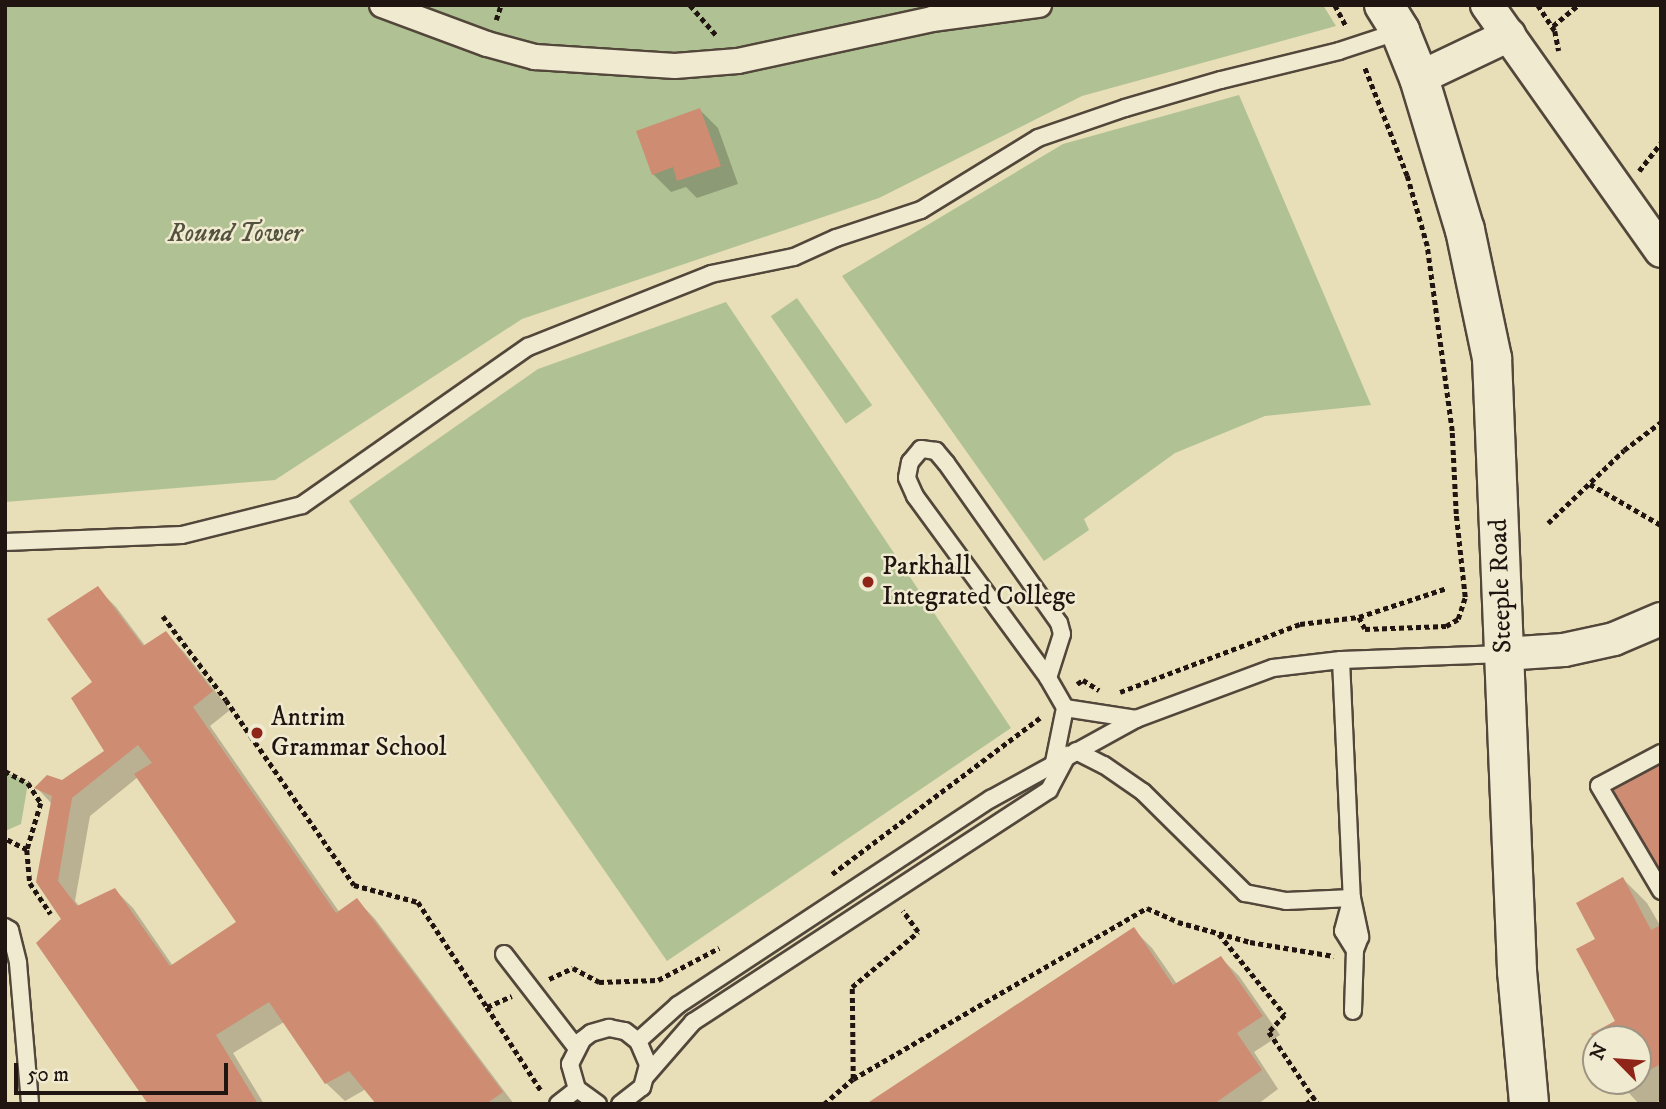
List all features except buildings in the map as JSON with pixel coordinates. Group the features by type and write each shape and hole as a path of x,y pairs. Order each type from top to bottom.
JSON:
{"street":[{"path":"382,5 487,44 536,57 676,66 738,61 932,19 1039,5"},
{"path":"1487,5 1661,251"},
{"name":"Steeple Road","path":"1392,18 1419,78 1465,230 1492,358 1517,971 1529,1104"},
{"path":"1419,78 1509,35"},
{"path":"1503,654 1564,650 1614,639 1661,619"}],"lane":[{"path":"5,542 182,535 302,505 528,347 710,274 794,257 836,238 921,210 1038,138 1221,79 1355,45 1392,18"},
{"path":"620,1104 634,1096 646,1076 693,1022 1049,790 1066,756 1061,702 1048,678 915,496 907,478 910,462 920,449 936,451 946,463 1059,623 1062,634 1048,678"},
{"path":"638,1041 678,1005 991,799 1136,719 1273,668 1341,660 1503,654"},
{"path":"1341,660 1352,898 1343,931 1354,955 1353,1011"},
{"path":"1061,702 1136,719"},
{"path":"1661,753 1600,786 1661,891"},
{"path":"1066,756 1104,765 1143,792 1245,893 1286,901 1352,898"},
{"path":"5,927 9,930 18,963 30,1104"},
{"path":"504,954 576,1047"},
{"path":"598,1104 577,1089 570,1064 576,1047 591,1032 601,1028 625,1031 638,1041 646,1056 646,1076"},
{"path":"558,1104 577,1089"}],"path":[{"path":"690,5 738,61"},
{"path":"1335,5 1355,45 1407,176 1427,246 1452,431 1456,514 1465,597 1458,619 1446,626 1365,629 1359,617"},
{"path":"1553,26 1578,5"},
{"path":"1548,523 1624,450 1661,422"},
{"path":"1590,484 1661,525"},
{"path":"1118,693 1300,624 1359,617 1447,588"},
{"path":"163,616 226,700 354,885 418,902 550,1104"},
{"path":"825,879 1036,724 1083,680 1105,695"},
{"path":"5,771 29,783 41,803 27,850 30,883 51,914"},
{"path":"5,839 27,850"},
{"path":"853,1079 852,987 918,932 890,894"},
{"path":"824,1104 853,1079 1147,908 1178,922 1219,933 1354,955"},
{"path":"1219,933 1285,1015 1269,1032 1318,1104"},
{"path":"487,1007 573,968 599,982 658,980 727,943"},
{"path":"1306,1104 1315,1097"}],"green space":[{"name":"Round Tower","path":"5,5 1323,5 1336,26 1082,96 879,198 522,319 275,480 5,502"},
{"path":"1239,95 1371,405 1265,416 1175,453 1084,519 1089,530 1044,561 842,276 1063,144"},
{"path":"797,298 872,405 846,424 771,316"},
{"path":"726,302 1011,728 667,961 349,501 538,369"},
{"path":"5,771 28,783 21,824 5,831"}],"place":[{"name":"Parkhall Integrated College","path":"868,582"},
{"name":"Antrim Grammar School","path":"257,733"}]}
